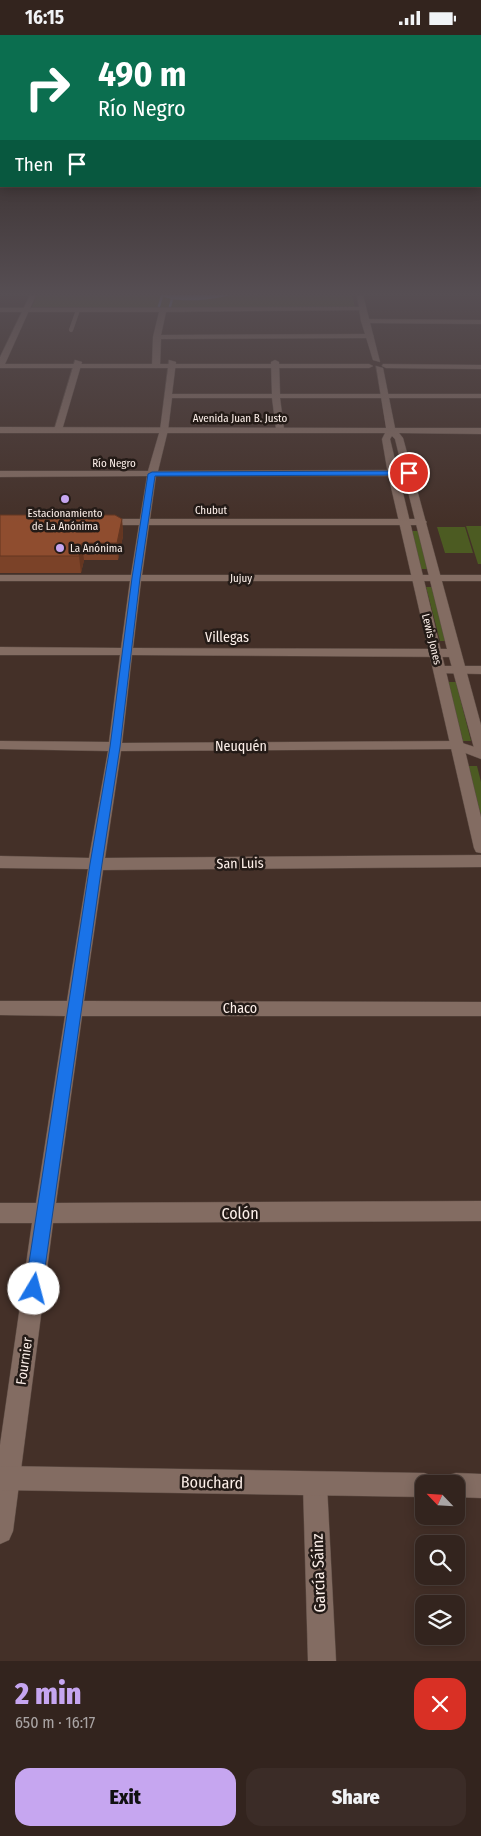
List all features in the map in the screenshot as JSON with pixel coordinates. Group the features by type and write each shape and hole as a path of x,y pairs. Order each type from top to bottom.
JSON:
{"street":[{"path":"58,430 76,371"},
{"name":"Fournier","path":"0,1531 4,1478 115,747 144,522 152,474 164,430 171,371"},
{"path":"275,371 280,429"},
{"name":"Lewis Jones","path":"382,371 384,396 391,431 399,438 409,473 454,653 481,749"},
{"path":"169,396 481,396"},
{"name":"Avenida Juan B. Justo","path":"0,430 280,429 481,431"},
{"name":"Lewis Jones","path":"391,431 386,439 393,474 481,848"},
{"name":"Río Negro","path":"0,474 409,473"},
{"name":"Chubut","path":"87,522 422,522"},
{"name":"Jujuy","path":"0,578 481,578"},
{"name":"Villegas","path":"0,651 454,653"},
{"path":"440,670 481,670"},
{"name":"Neuquén","path":"0,745 115,747 456,745 481,754"},
{"name":"San Luis","path":"0,862 96,864 481,861"},
{"name":"Chaco","path":"0,1007 481,1009"},
{"name":"Colón","path":"0,1213 481,1211"},
{"name":"Bouchard","path":"4,1478 314,1485 415,1485"},
{"name":"García Sáinz","path":"314,1485 322,1661"},
{"path":"465,1485 481,1486"}],"green space":[{"path":"466,526 481,526 481,564 478,564"},
{"path":"437,527 465,527 473,553 445,553"},
{"path":"412,531 418,531 428,569 421,569"},
{"path":"426,587 432,587 447,641 440,641"},
{"path":"448,682 456,682 471,741 463,741"},
{"path":"468,766 477,766 481,782 481,816"}],"building":[{"path":"0,515 115,515 122,519 117,543 82,543 79,556 0,556"}],"place":[{"name":"Estacionamiento de La Anónima","path":"65,499"},
{"name":"La Anónima","path":"60,548"}],"route":[{"path":"34,1289 115,747 136,578 152,474 409,473"}]}
